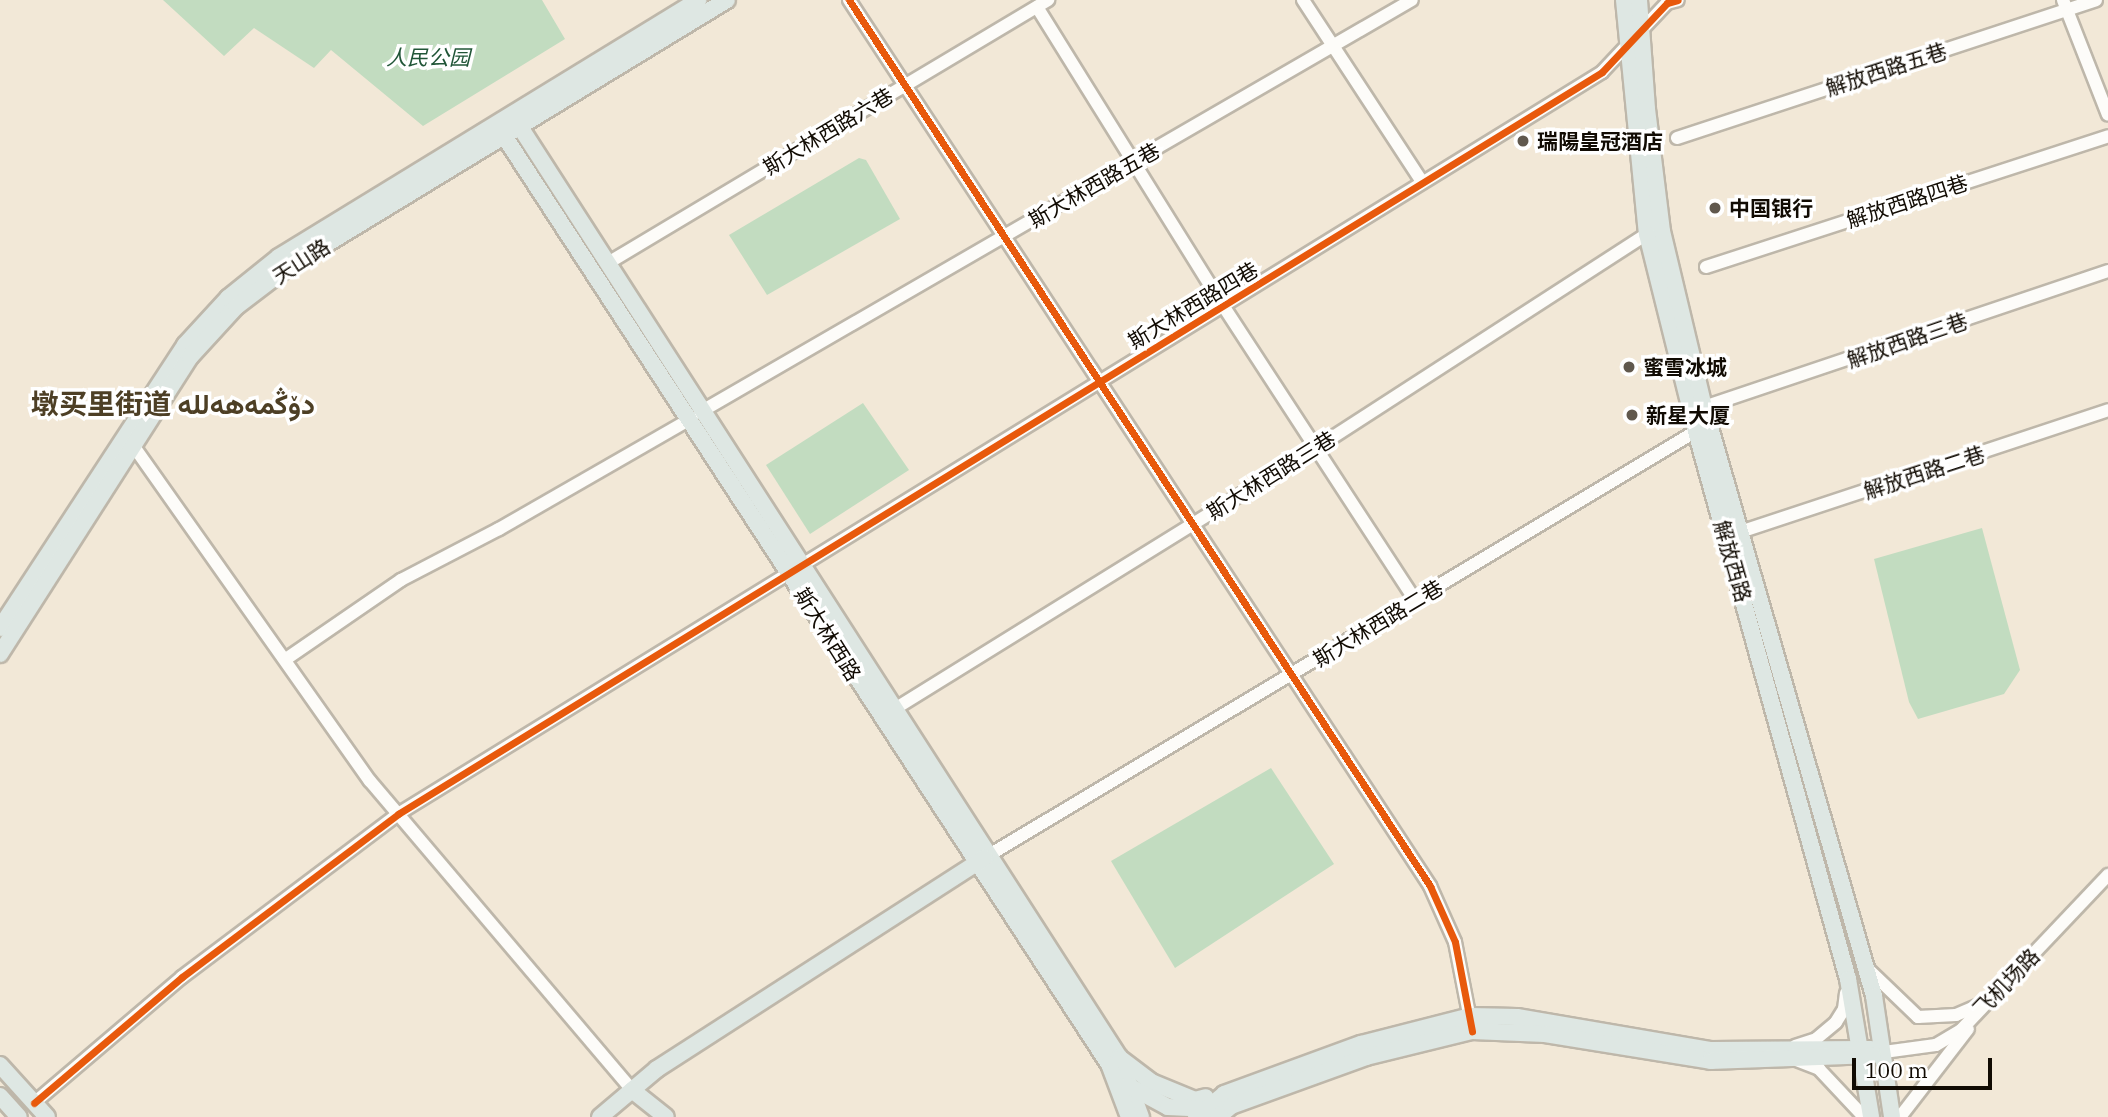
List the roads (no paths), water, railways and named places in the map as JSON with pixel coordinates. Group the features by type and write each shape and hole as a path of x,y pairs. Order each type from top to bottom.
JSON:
{"main road":[{"name":"天山路","path":"516,121 698,0"},
{"name":"天山路","path":"0,654 185,345 228,298 279,257 727,0"},
{"name":"解放西路","path":"1624,0 1647,234 1696,431 1848,979 1871,1117"},
{"name":"解放西路","path":"1639,0 1662,231 1704,407 1861,959 1874,996 1892,1117"},
{"name":"斯大林西路","path":"516,121 608,262 697,414"},
{"name":"斯大林西路","path":"500,130 697,414 795,567 893,710 982,860 1116,1065"},
{"name":"天山路","path":"0,628 129,441"},
{"name":"斯大林西路","path":"795,567 883,723 982,860"},
{"path":"600,1117 657,1069 982,860"},
{"path":"1133,1089 1168,1107 1215,1109 1471,1023 1701,1060 1789,1053 1884,1052"},
{"path":"0,1065 47,1117"},
{"path":"1116,1065 1151,1083 1215,1109"},
{"path":"1116,1065 1133,1089 1141,1117"},
{"path":"1116,1065 1129,1117"},
{"path":"632,1090 649,1117"},
{"path":"632,1090 666,1117"},
{"path":"0,1096 19,1117"}],"street":[{"path":"849,0 1444,913 1460,961 1471,1023"},
{"path":"1303,0 1422,182"},
{"name":"斯大林西路五巷","path":"286,659 401,580 499,529 1412,0"},
{"name":"斯大林西路四巷","path":"34,1103 192,969 398,814 1602,72 1667,4 1678,0"},
{"name":"解放西路五巷","path":"1677,138 2065,5 2096,0"},
{"path":"1042,3 1224,307 1416,601"},
{"name":"斯大林西路六巷","path":"608,262 1042,3"},
{"path":"2065,5 2108,115"},
{"name":"解放西路四巷","path":"1706,267 2108,136"},
{"name":"斯大林西路三巷","path":"893,710 1315,448 1647,234"},
{"name":"解放西路三巷","path":"1704,407 2108,271"},
{"name":"解放西路二巷","path":"1740,532 2108,410"},
{"name":"斯大林西路二巷","path":"982,860 1696,431"},
{"path":"129,441 398,814 632,1090"},
{"name":"飞机场路","path":"1884,1052 1936,1045 1961,1030 2108,875"},
{"path":"1861,959 1874,978 1918,1017 1956,1015 1986,1002"},
{"path":"1789,1053 1816,1039 1836,1021 1844,1009 1848,979"},
{"path":"1900,1117 1986,1002"},
{"path":"1789,1053 1819,1069 1864,1117"}],"place":[{"name":"瑞陽皇冠酒店","path":"1523,141"},
{"name":"中国银行","path":"1715,208"},
{"name":"蜜雪冰城","path":"1629,367"},
{"name":"新星大厦","path":"1632,415"}],"district":[{"name":"墩买里街道 دۆڭمەھەللە","path":"173,404"}],"park label":[{"name":"人民公园","path":"428,57"}]}
